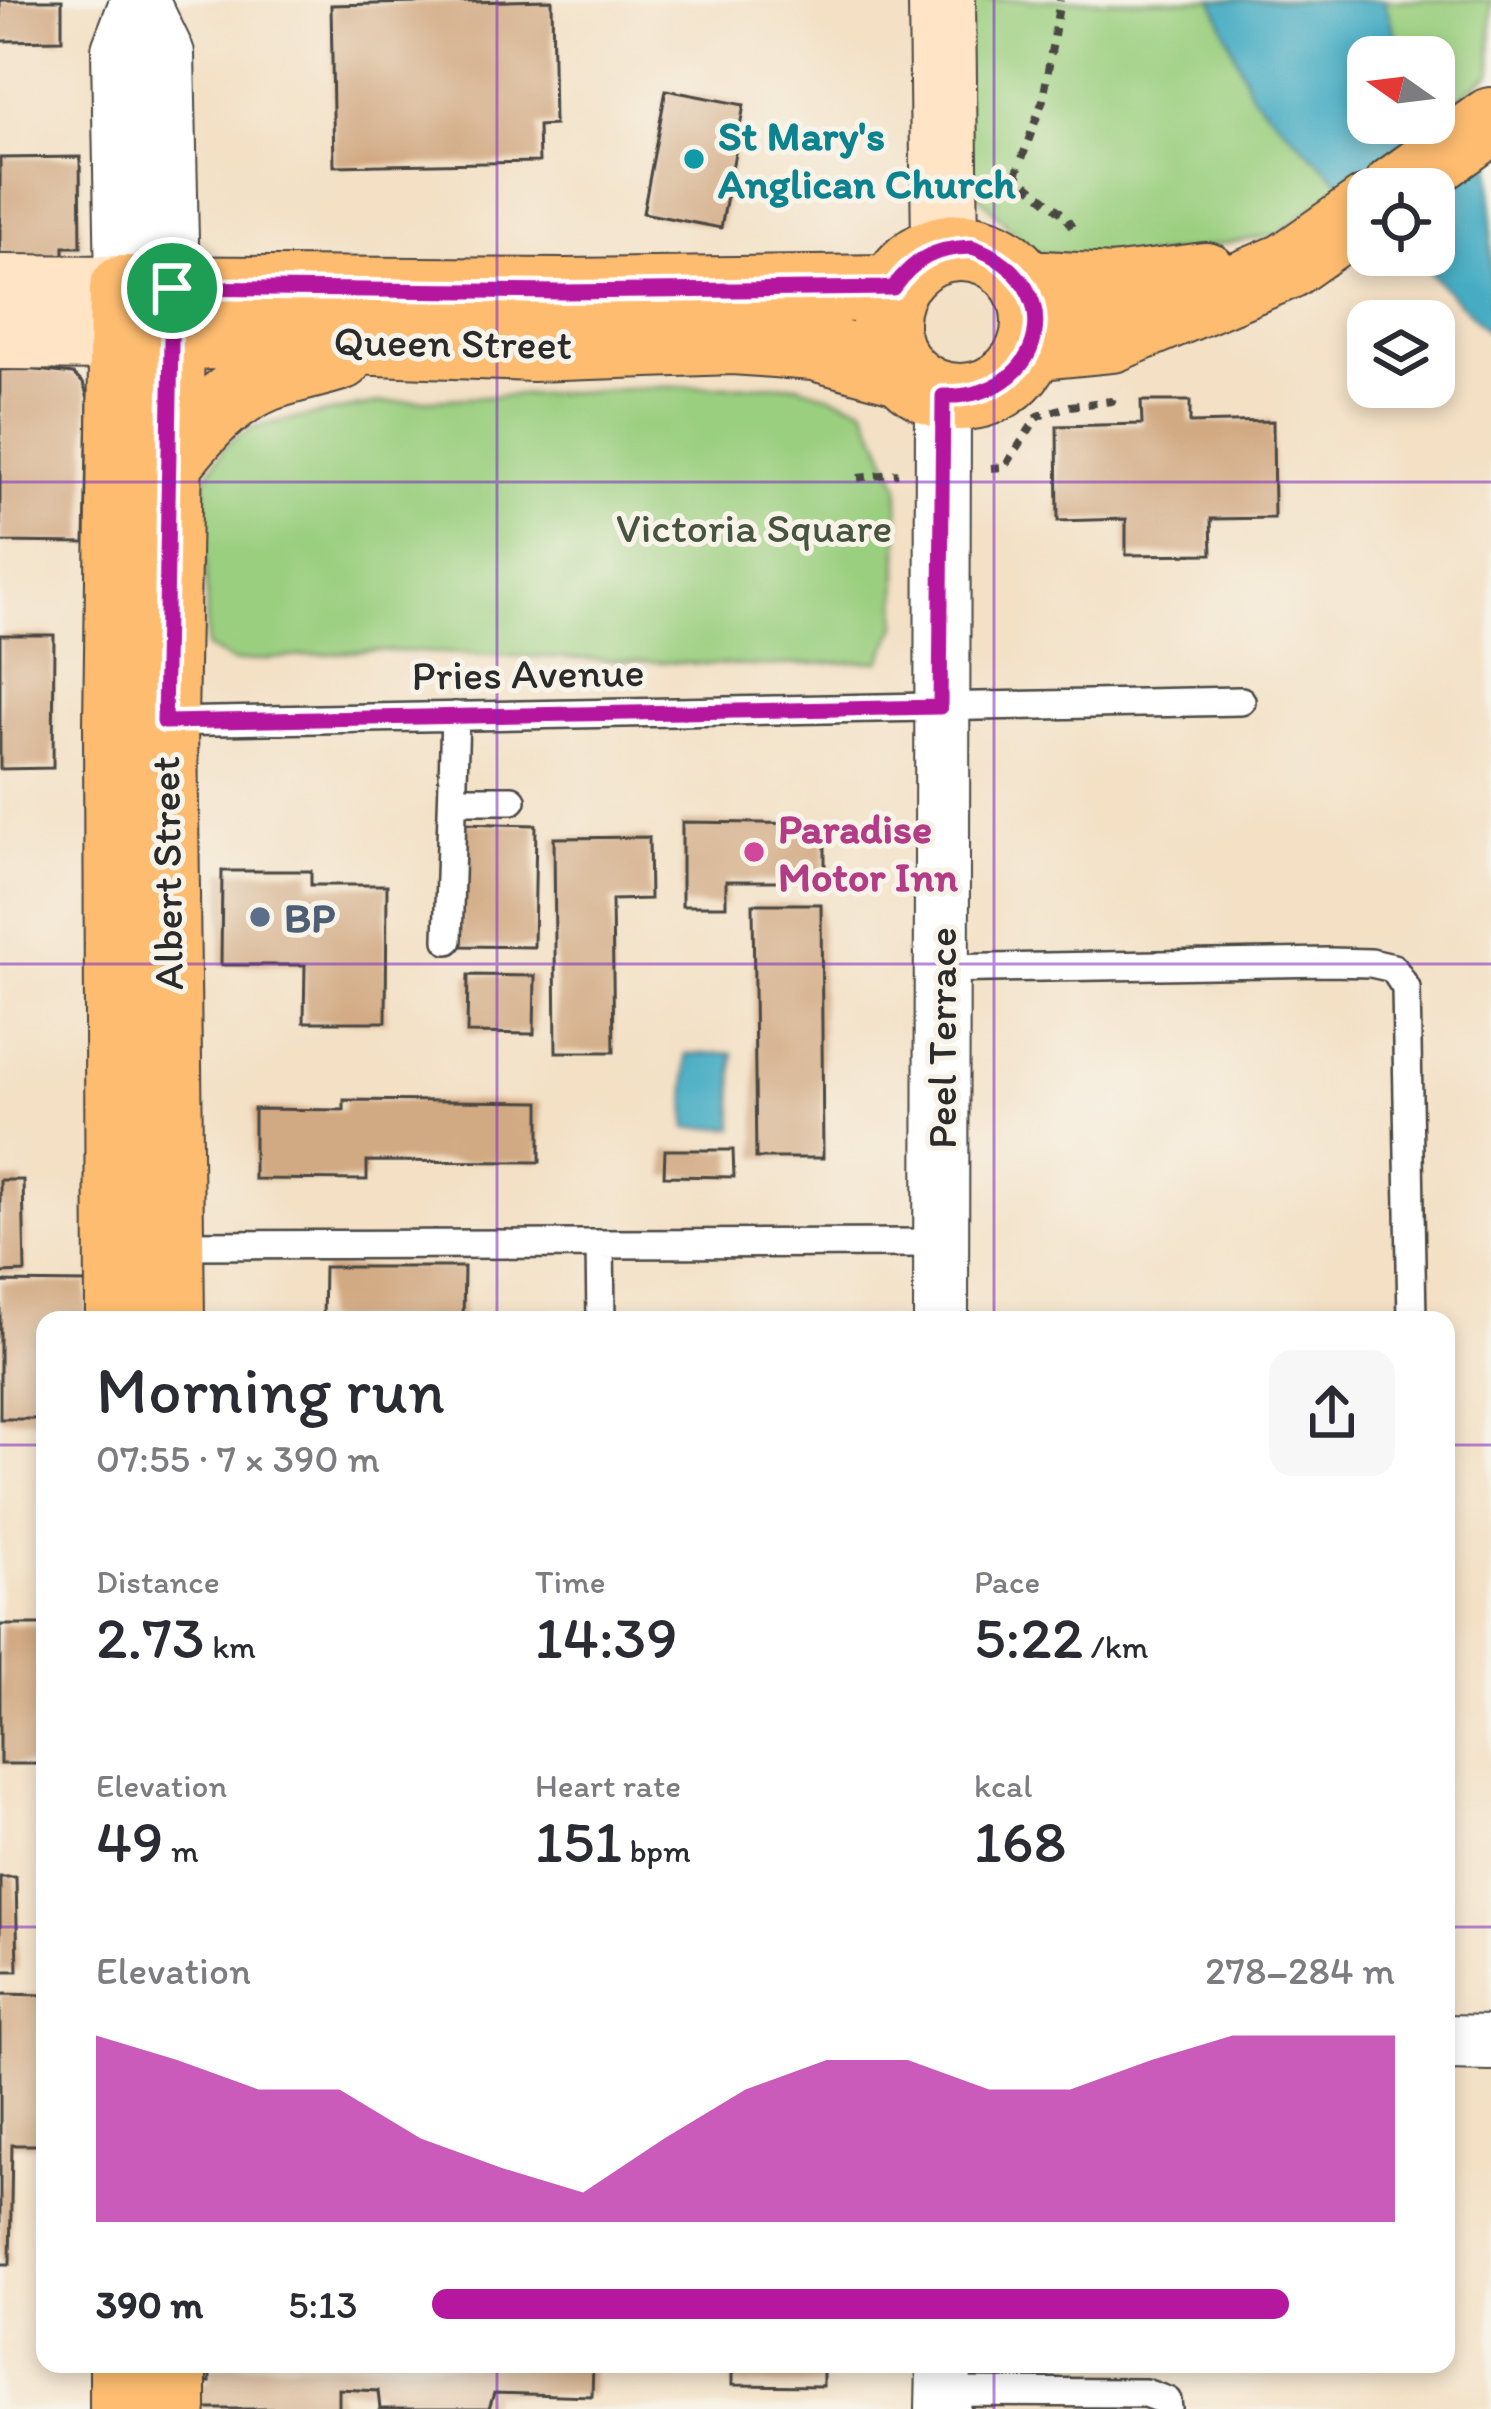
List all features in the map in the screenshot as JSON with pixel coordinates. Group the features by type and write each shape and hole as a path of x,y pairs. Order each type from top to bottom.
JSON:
{"main road":[{"path":"1425,168 1491,121"},
{"path":"1028,315 1112,288 1287,266 1347,224"},
{"path":"972,247 997,256 1028,315 1022,365 999,386 970,397 923,383 886,332 893,288 909,266 945,248 972,247"},
{"name":"Queen Street","path":"147,312 563,292 893,288"},
{"name":"Queen Street","path":"147,312 383,342 532,348 778,343 846,353 923,383"},
{"name":"Albert Street","path":"147,312 167,465 141,723 171,1311"},
{"name":"Albert Street","path":"119,1311 141,723 147,312"},
{"path":"167,465 200,424 233,394 269,377 383,342"},
{"path":"123,2373 123,2409"},
{"path":"173,2373 173,2409"}],"street":[{"name":"Albert Street","path":"139,0 167,54 147,312"},
{"path":"942,0 945,248"},
{"name":"Queen Street","path":"0,288 147,312"},
{"name":"Queen Street","path":"0,335 147,312"},
{"name":"Peel Terrace","path":"923,383 943,469 941,1311"},
{"path":"1455,2042 1491,2042"}],"lane":[{"name":"Pries Avenue","path":"141,723 1241,701"},
{"path":"448,940 455,716"},
{"path":"454,800 512,800"},
{"path":"940,969 1329,962 1394,968 1406,988 1412,1311"},
{"path":"171,1246 941,1243"},
{"path":"600,1244 601,1311"},
{"path":"945,2393 1145,2393 1167,2401 1168,2409"}],"path":[{"path":"1016,175 1043,100 1060,0"},
{"path":"858,478 1005,467 1038,416 1112,401 1117,377"}],"green space":[{"path":"957,0 1491,0 1491,73 1455,100 1455,36 1347,36 1347,144 1397,144 1365,168 1347,168 1347,182 1276,235 1117,261 1033,252 961,177"},
{"name":"Victoria Square","path":"797,385 864,407 899,485 897,626 880,661 754,666 373,650 234,662 207,648 205,479 226,445 252,427 379,403 662,387"}],"water":[{"path":"1213,0 1384,0 1395,36 1347,36 1347,144 1455,144 1455,119 1491,158 1491,335 1433,276 1455,276 1455,168 1347,168 1347,189 1251,94"},
{"path":"733,1053 734,1128 687,1128 686,1054"}],"building":[{"path":"0,0 62,0 62,40 0,41"},
{"path":"552,0 554,125 538,126 539,162 334,166 331,5"},
{"name":"St Mary's Anglican Church","path":"666,90 744,105 721,228 643,213"},
{"path":"80,157 81,247 64,247 64,266 0,267 0,158"},
{"path":"0,370 73,374 83,383 88,398 85,543 0,542"},
{"path":"1141,401 1190,401 1190,423 1273,421 1274,518 1211,519 1212,554 1126,555 1126,519 1058,521 1057,426 1142,424"},
{"path":"0,635 54,635 53,768 0,769"},
{"name":"Paradise Motor Inn","path":"682,822 825,824 825,881 726,881 726,906 682,906"},
{"path":"463,823 536,825 534,947 460,946"},
{"path":"649,837 650,899 612,900 614,1052 556,1052 554,838"},
{"path":"222,871 311,871 311,885 387,885 386,1022 304,1022 305,965 221,965"},
{"path":"753,904 821,904 823,1158 756,1158"},
{"path":"468,975 535,976 534,1034 467,1033"},
{"path":"344,1100 540,1102 540,1162 367,1161 367,1180 254,1179 254,1109 344,1110"},
{"path":"665,1150 733,1150 734,1177 664,1176"},
{"path":"0,1180 23,1180 25,1272 0,1273"},
{"path":"324,1267 464,1267 463,1311 323,1311"},
{"path":"0,1282 87,1283 87,1311 36,1311 36,1419 0,1419"},
{"path":"0,1625 36,1625 36,1764 0,1764"},
{"path":"0,1877 16,1877 18,1971 0,1971"},
{"path":"0,1994 36,1995 36,2145 12,2145 10,2264 0,2264"},
{"path":"210,2373 593,2373 592,2396 494,2393 489,2409 380,2409 378,2391 339,2389 339,2409 186,2409 185,2382 210,2382"},
{"path":"732,2373 823,2373 823,2386 732,2385"}],"place":[{"name":"St Mary's Anglican Church","path":"694,159"},
{"name":"Paradise Motor Inn","path":"754,852"},
{"name":"BP","path":"260,917"}],"route":[{"path":"972,247 997,256 1025,283 1035,323 1022,365 999,386 970,397 943,396 940,707 164,722 172,288 563,292 893,288 909,266 931,252 972,247"}]}
